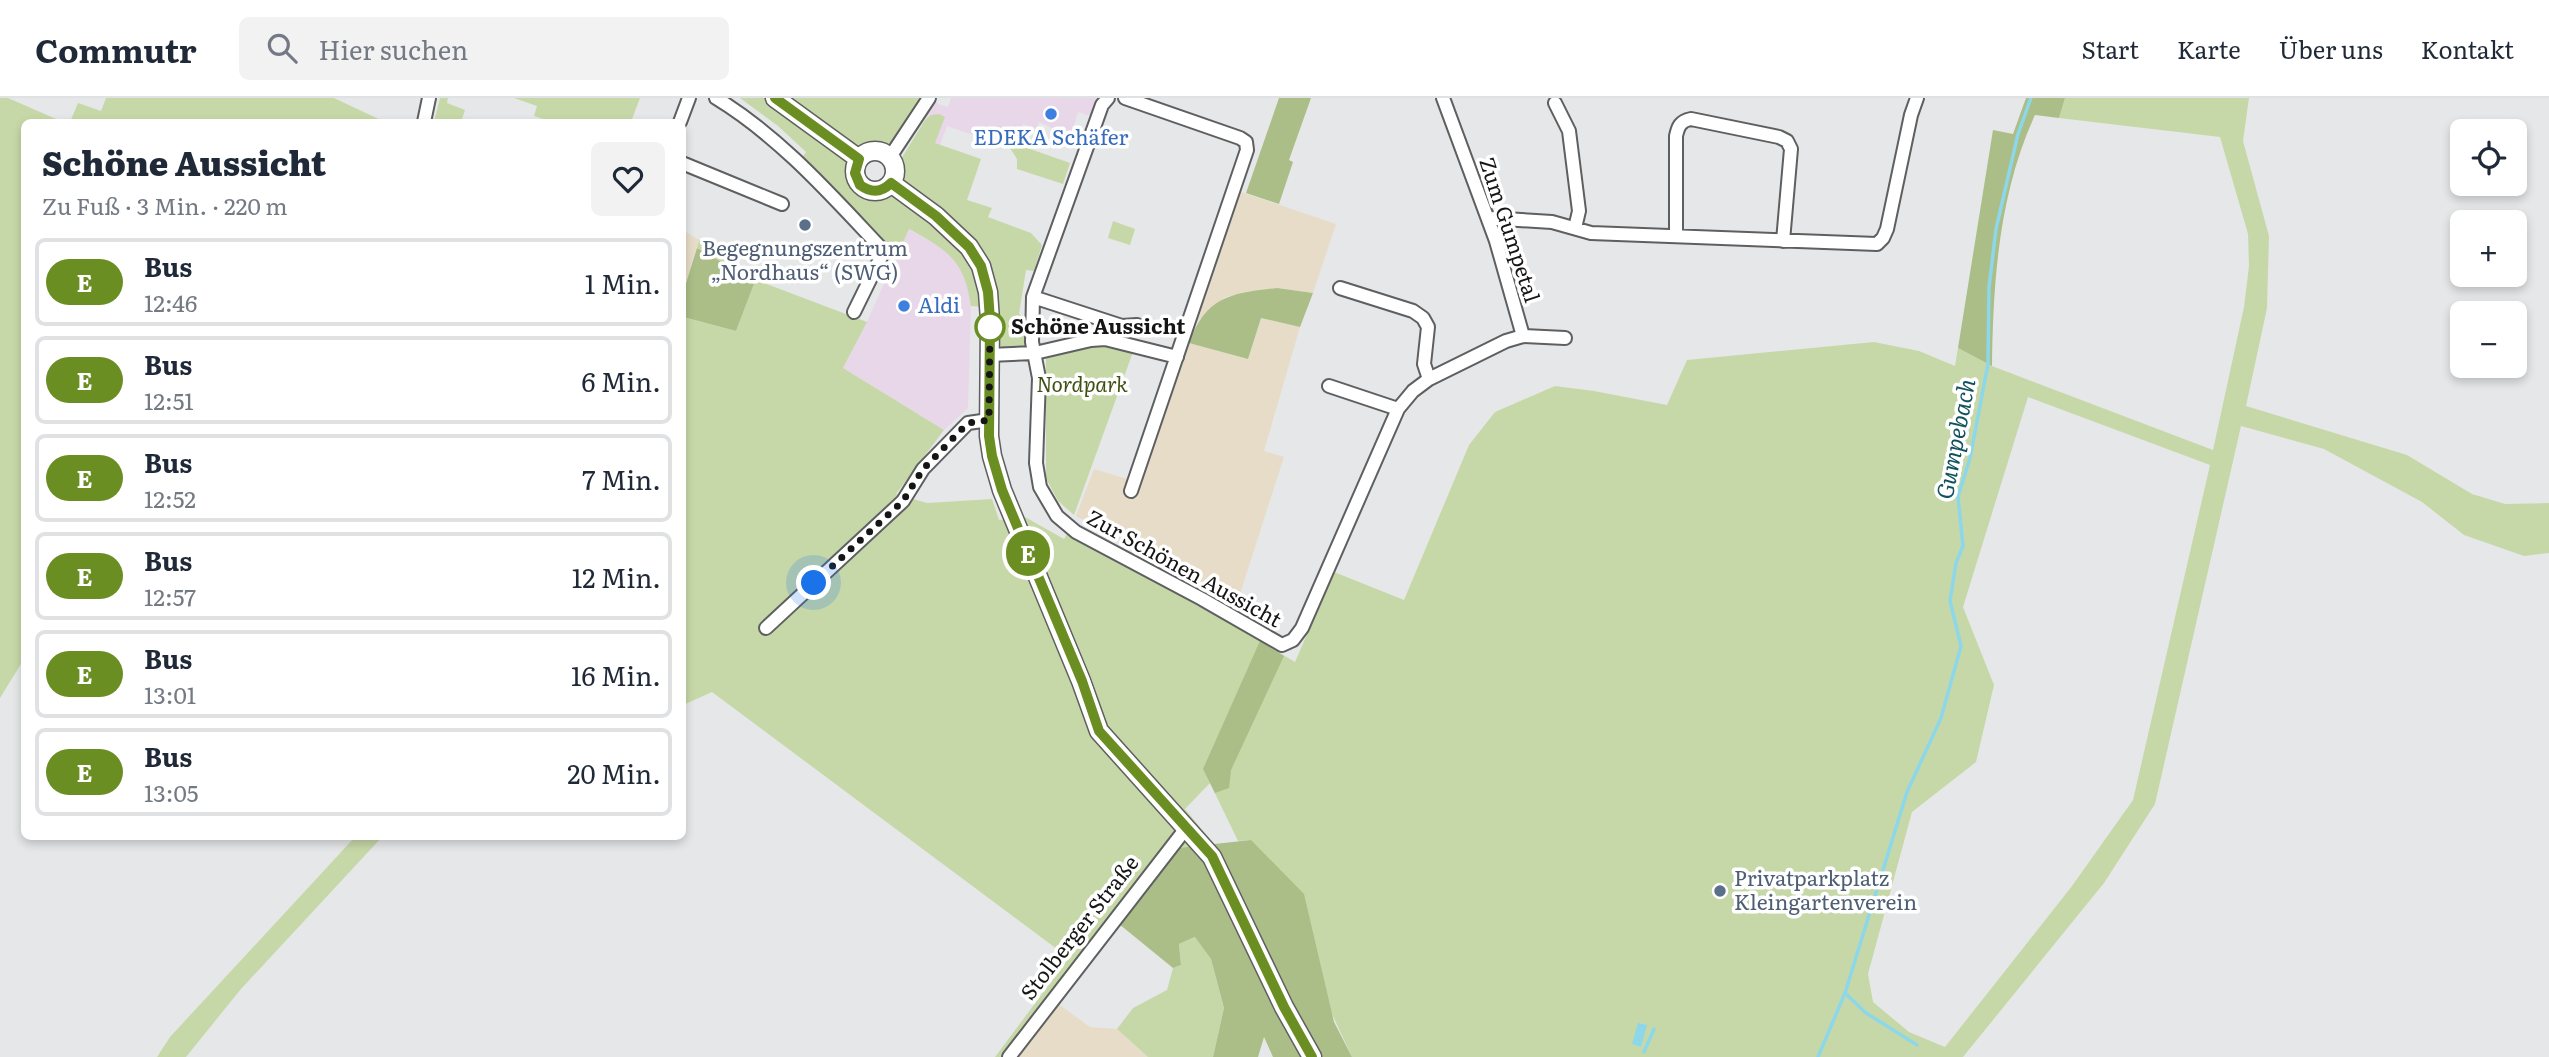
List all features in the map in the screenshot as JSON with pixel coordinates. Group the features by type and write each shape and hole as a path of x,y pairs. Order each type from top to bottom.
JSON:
{"main road":[{"path":"775,98 859,159"},
{"path":"870,152 884,153 890,157 895,173 886,188 873,191 860,185 855,173 859,159 870,152"},
{"path":"891,183 936,216 969,247 981,266 988,292 989,420 992,456 1002,490 1082,681 1099,731 1212,856 1284,1007 1312,1057"}],"street":[{"path":"425,119 429,98"},
{"path":"681,119 689,98"},
{"path":"716,98 789,153 881,248 881,257 854,312"},
{"path":"890,157 929,98"},
{"path":"1035,354 1031,325 1032,297 1102,104 1108,98"},
{"path":"1125,98 1240,138 1246,142 1247,150 1131,491"},
{"name":"Zum Gumpetal","path":"1443,98 1488,218 1523,336 1565,338"},
{"path":"1488,218 1552,222 1591,233 1877,244 1884,238 1917,98"},
{"path":"1555,103 1569,131 1579,211 1575,228"},
{"path":"1676,236 1676,136 1679,126 1691,119 1780,137 1787,141 1791,149 1783,241"},
{"path":"686,165 782,204"},
{"path":"1340,288 1413,311 1423,318 1427,327 1424,364 1429,379"},
{"path":"1032,297 1122,326 1137,325"},
{"name":"Zur Schönen Aussicht","path":"1035,354 1039,379 1037,475 1040,487 1057,516 1076,532 1202,598 1282,645 1293,640 1302,628 1398,409 1413,391 1429,379 1506,341 1523,336"},
{"path":"989,355 1035,354 1105,339 1177,357"},
{"path":"1329,386 1398,409"},
{"path":"766,628 903,501 923,469 968,423 989,420"},
{"name":"Stolberger Straße","path":"1009,1057 1187,827"}],"shaded area":[{"path":"951,98 1097,98 1091,116 1078,112 1069,142 1059,138 1061,132 1039,122 1036,129 1023,124 1014,149 947,126 940,145 935,143 931,115 925,120 935,100 948,107"},
{"path":"1241,192 1336,224 1313,293 1277,288 1225,297 1197,322"},
{"path":"908,229 943,248 961,268 968,285 971,306 968,408 944,430 843,368 867,322"},
{"path":"686,232 699,240 686,283"},
{"path":"1261,318 1300,327 1264,451 1284,457 1237,603 1076,516 1094,469 1141,483 1189,343 1248,359"},
{"path":"1057,1003 1090,1027 1117,1029 1148,1057 1016,1057"}],"green space":[{"path":"0,98 8,98 56,119 21,119 21,664 0,698"},
{"path":"106,98 334,98 379,119 71,119 78,103 101,111"},
{"path":"440,98 448,98 447,103 465,110 462,119 435,119"},
{"path":"514,98 640,98 632,119 544,119 534,116 537,106"},
{"path":"740,98 765,98 836,151 847,162 856,187 875,197 886,193 904,201 953,239 974,268 983,307 971,306 964,277 952,258 934,243 909,229 895,260 883,253 801,159 806,152 778,126"},
{"path":"787,98 921,98 894,139 883,147 872,148 855,146"},
{"path":"1279,98 1311,98 1289,160 1293,162 1279,204 1246,193"},
{"path":"2026,98 2065,98 2059,118 2035,115 2013,175 2000,238 1992,366 1958,348 1993,130 2013,134"},
{"path":"2065,98 2249,98 2243,141 2269,236 2267,308 2246,406 2407,455 2472,494 2505,504 2549,503 2549,553 2524,556 2464,535 2422,502 2324,449 2241,426 2155,804 2104,883 1963,1057 1352,1057 1251,840 1238,841 1210,783 1185,809 1214,844 1178,848 1016,1057 995,1057 1069,958 712,692 686,704 686,318 736,331 754,284 739,272 697,248 699,240 740,266 756,280 867,322 843,368 944,430 896,494 927,503 992,499 999,520 1025,517 1064,539 1067,534 1295,662 1334,572 1404,600 1469,445 1495,412 1555,386 1667,405 1687,360 1874,342 1919,351 1955,366 1958,348 1992,366 2213,450 2244,307 2249,266 2248,234 2220,137 2059,118","holes":["2028,397 2210,465 2133,800 2072,886 1945,1047 1909,1032 1873,1002 1868,974 1912,812 1976,762 1994,685 1963,607"]},
{"path":"939,114 945,117 935,143 981,159 967,200 992,208 988,217 1031,233 1042,245 1034,271 1026,270 1019,314 1029,318 1027,342 1016,352 1007,350 995,340 990,277 900,177 901,159 925,120 931,115"},
{"path":"1016,144 1070,163 1063,184 1017,169 1017,159 1010,148 1014,149"},
{"path":"1113,221 1135,229 1130,245 1108,238"},
{"path":"697,248 739,272 754,284 736,331 686,318 686,283"},
{"path":"1277,288 1313,293 1300,327 1261,318 1248,359 1189,343 1196,327 1212,306 1234,295"},
{"name":"Nordpark","path":"1100,343 1133,352 1074,515 1058,501 1046,478 1046,358"},
{"path":"1260,641 1284,656 1231,770 1229,788 1215,793 1203,769"},
{"path":"352,840 379,840 241,989 186,1057 157,1057 170,1037"},
{"path":"1251,840 1304,894 1334,1022 1352,1057 1273,1057 1264,1037 1258,1057 1213,1057 1224,1008 1211,959 1195,937 1179,944 1181,965 1173,968 1119,924 1178,848"},
{"path":"1196,937 1211,959 1224,1008 1213,1057 1148,1057 1117,1029 1133,1008 1167,990 1173,968 1181,965 1179,944"}],"water":[{"path":"1638,1023 1647,1025 1641,1047 1632,1044"}],"waterway":[{"name":"Gumpebach","path":"1818,1057 1845,993 1907,792 1941,718 1961,646 1950,601 1956,563 1963,546 1958,497 1970,458 1988,364 1989,287 1996,229 2018,134 2031,98"},
{"path":"1845,993 1866,1013 1917,1045"},
{"path":"1644,1052 1654,1029"}],"bus line":[{"name":"E","path":"775,98 836,145 859,159 855,173 860,185 866,189 880,191 891,183 936,216 969,247 981,266 988,292 990,320 989,436 992,456 1002,490 1082,681 1099,731 1212,856 1284,1007 1312,1057"}],"place":[{"name":"EDEKA Schäfer","path":"1051,114"},
{"name":"Begegnungszentrum „Nordhaus“ (SWG)","path":"805,225"},
{"name":"Aldi","path":"904,306"},
{"name":"Schöne Aussicht","path":"990,327"},
{"name":"Privatparkplatz Kleingartenverein","path":"1720,891"}],"route":[{"path":"814,583 903,501 923,469 942,447 968,423 989,420 990,320 990,327"}]}
